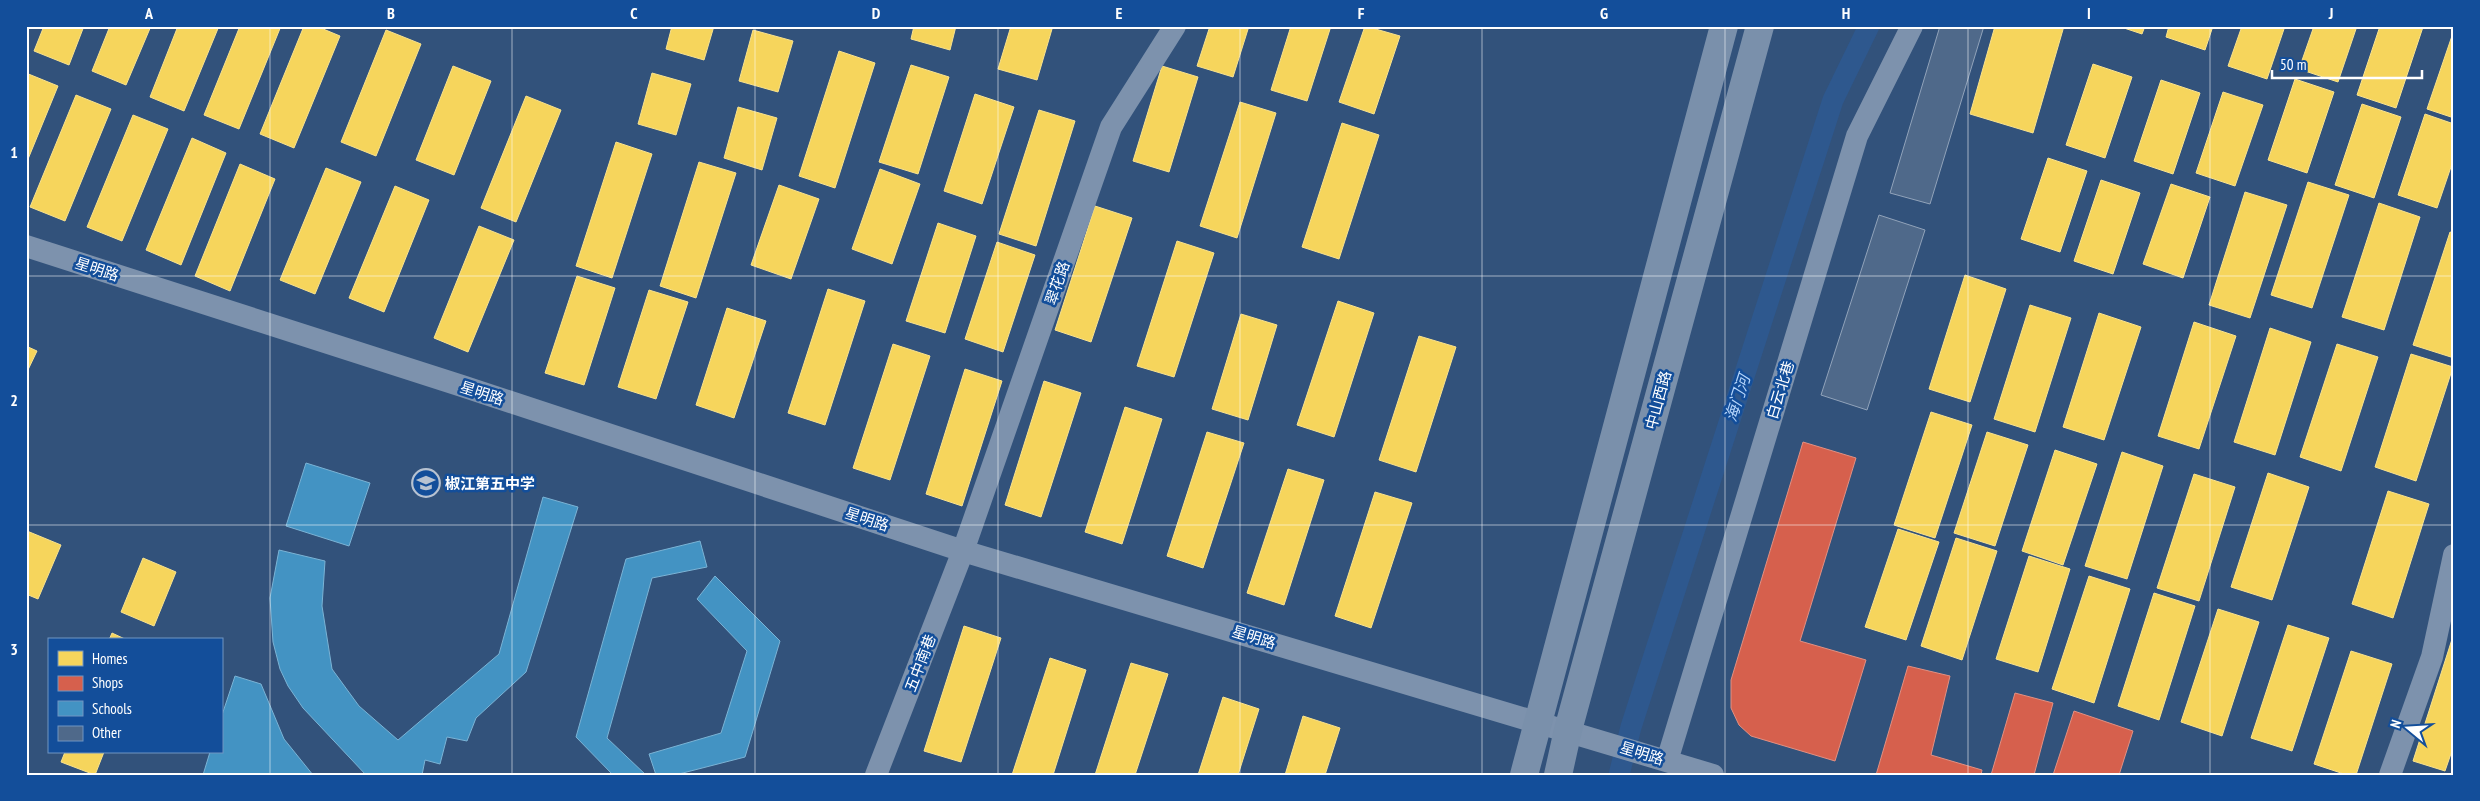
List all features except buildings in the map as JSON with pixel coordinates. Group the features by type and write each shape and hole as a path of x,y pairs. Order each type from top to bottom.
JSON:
{"main road":[{"path":"1524,775 1724,26"},
{"name":"中山西路","path":"1558,775 1576,733 1760,26"}],"street":[{"name":"翠花路","path":"963,551 1111,127 1174,26"},
{"name":"白云北巷","path":"1667,761 1857,136 1912,26"},
{"name":"星明路","path":"26,246 462,386 963,551 1713,775"},
{"name":"五中南巷","path":"876,775 963,551"},
{"path":"2390,775 2432,657 2454,555"}],"waterway":[{"name":"海门河","path":"1619,775 1631,727 1833,100 1869,26"}],"place":[{"name":"椒江第五中学","path":"426,483"}]}
